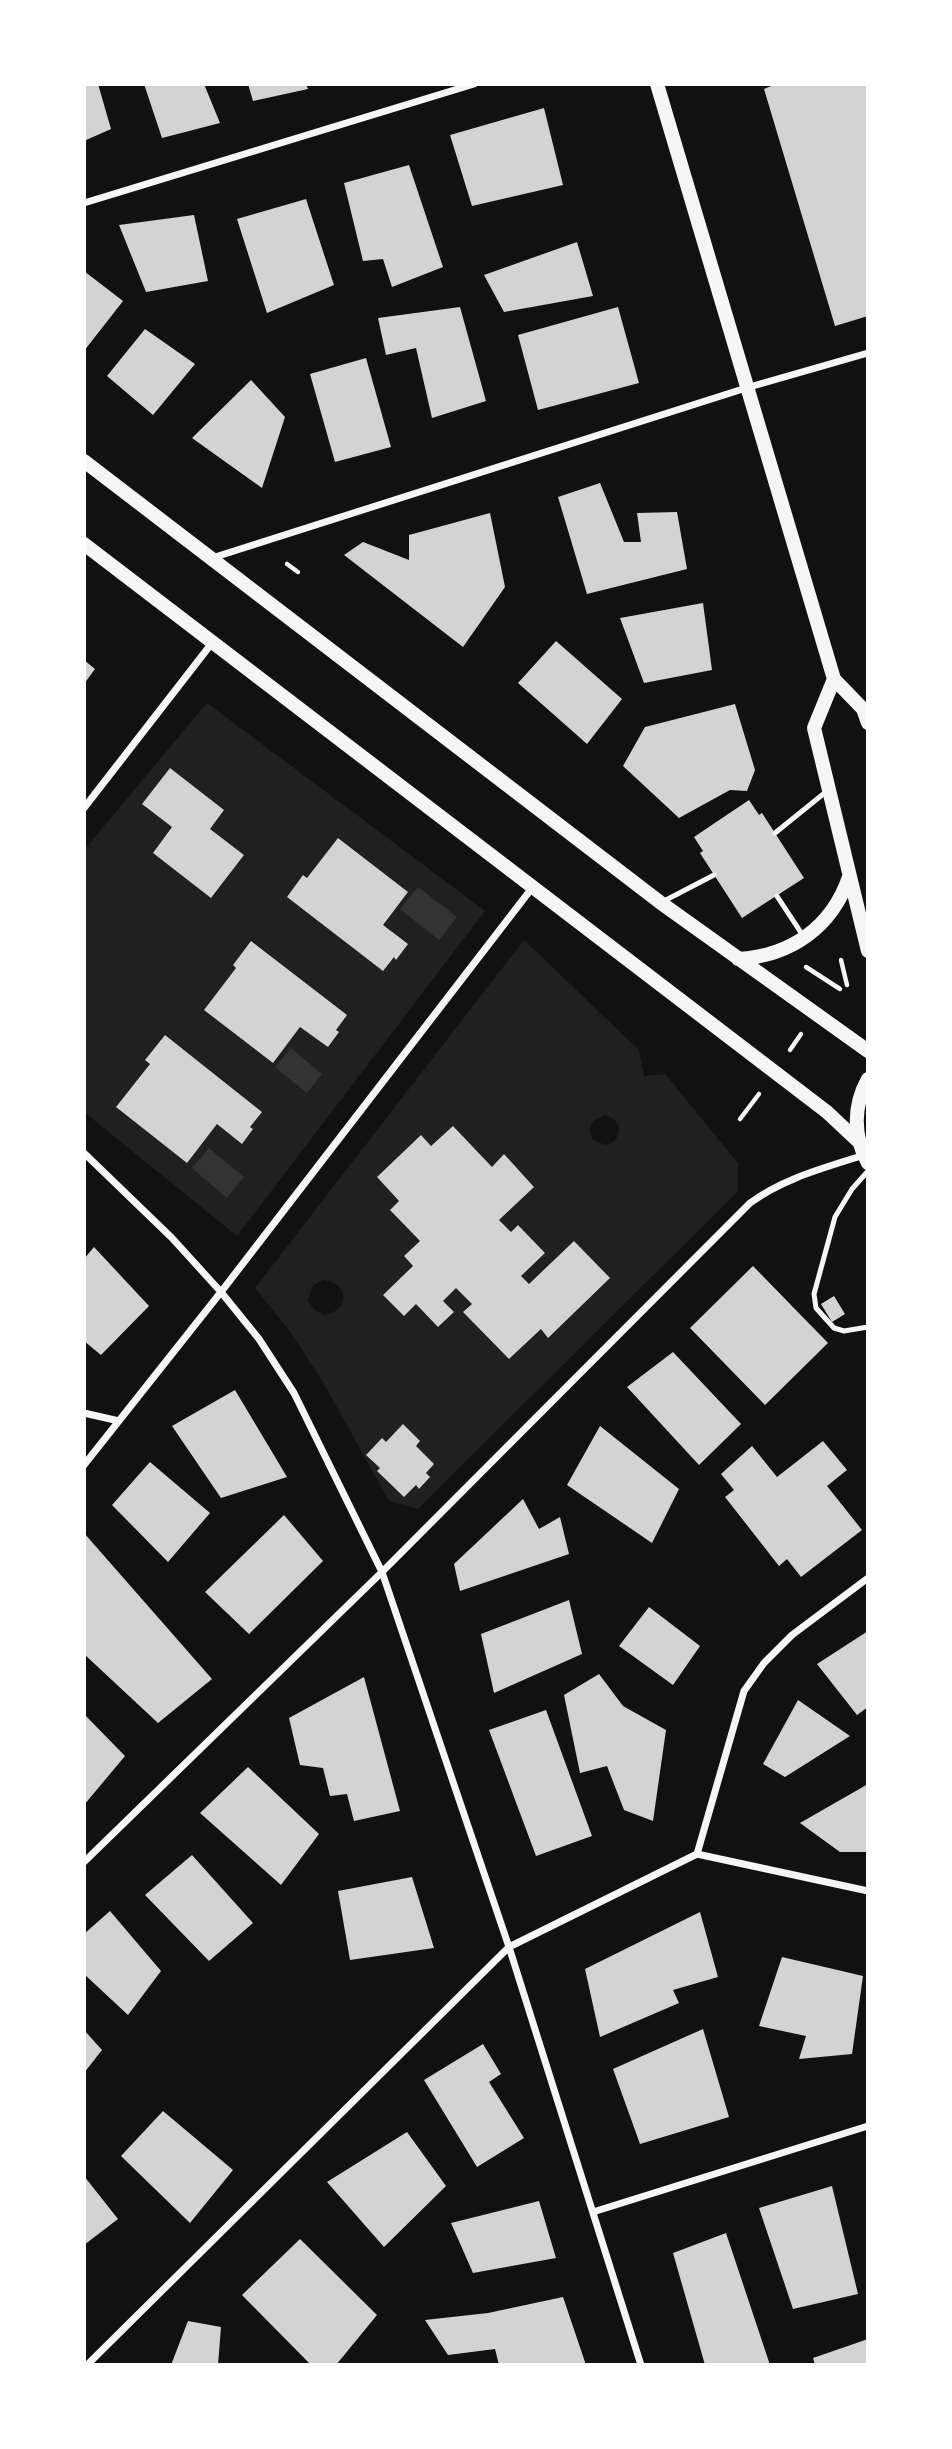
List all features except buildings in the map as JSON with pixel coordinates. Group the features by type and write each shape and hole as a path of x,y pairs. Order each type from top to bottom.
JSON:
{"main road":[{"path":"657,84 834,679 863,709 868,723"},
{"path":"84,461 661,903 868,1051"},
{"path":"84,544 827,1112 864,1153"},
{"path":"834,679 814,728 868,951"},
{"path":"738,958 761,957 788,948 804,938 831,914 843,895 850,875"},
{"path":"864,1153 856,1113 868,1079"}],"street":[{"path":"84,203 474,84"},
{"path":"212,558 746,388 868,353"},
{"path":"84,808 213,642"},
{"path":"84,1465 222,1292 532,888"},
{"path":"84,1153 172,1237 222,1292 259,1339 293,1393 382,1572 509,1947 641,2365"},
{"path":"84,1862 382,1572 750,1203 770,1189 864,1153"},
{"path":"84,1413 119,1421"},
{"path":"696,1854 744,1692 764,1662 793,1635 868,1578"},
{"path":"87,2365 509,1947 696,1854 868,1891"},
{"path":"593,2212 868,2126"}],"lane":[{"path":"775,833 829,789"},
{"path":"661,903 714,875"},
{"path":"777,896 804,938"},
{"path":"868,1171 852,1189 835,1217 814,1294 816,1308 834,1328 844,1331 868,1326"}],"path":[{"path":"287,564 298,572"},
{"path":"835,993 850,984 839,948"},
{"path":"798,961 840,989"},
{"path":"790,1050 801,1034"},
{"path":"740,1119 759,1094"}],"shaded area":[{"path":"207,703 485,911 237,1236 84,1112 84,850","holes":["170,768 224,810 210,829 244,855 212,898 153,853 172,827 142,804","338,838 408,892 361,954 287,897 303,876 307,878","252,941 323,997 273,1063 204,1010 236,968 233,965","165,1035 240,1094 187,1162 116,1107 150,1064 145,1060"]},
{"path":"418,887 457,917 439,940 400,909"},
{"path":"524,940 639,1050 644,1076 665,1074 738,1163 738,1191 418,1509 389,1501 323,1382 289,1330 255,1288","holes":["605,1115 614,1119 619,1127 616,1139 605,1145 592,1139 590,1129 593,1121","453,1126 492,1167 504,1155 534,1186 499,1220 511,1232 518,1225 545,1253 521,1276 529,1284 548,1337 541,1329 509,1359 464,1312 472,1304 456,1288 443,1301 454,1312 439,1327 416,1304 404,1315 384,1295 413,1266 404,1256 420,1241 390,1210 399,1201 377,1177 421,1136 431,1146","323,1280 338,1286 343,1297 339,1308 324,1315 314,1310 308,1300 313,1285","403,1425 420,1441 416,1446 434,1464 426,1473 430,1478 420,1488 416,1485 404,1497 378,1471 380,1468 366,1454 381,1439 386,1442"]},
{"path":"291,1048 322,1074 307,1093 275,1067"},
{"path":"209,1148 244,1177 227,1198 192,1168"}]}
